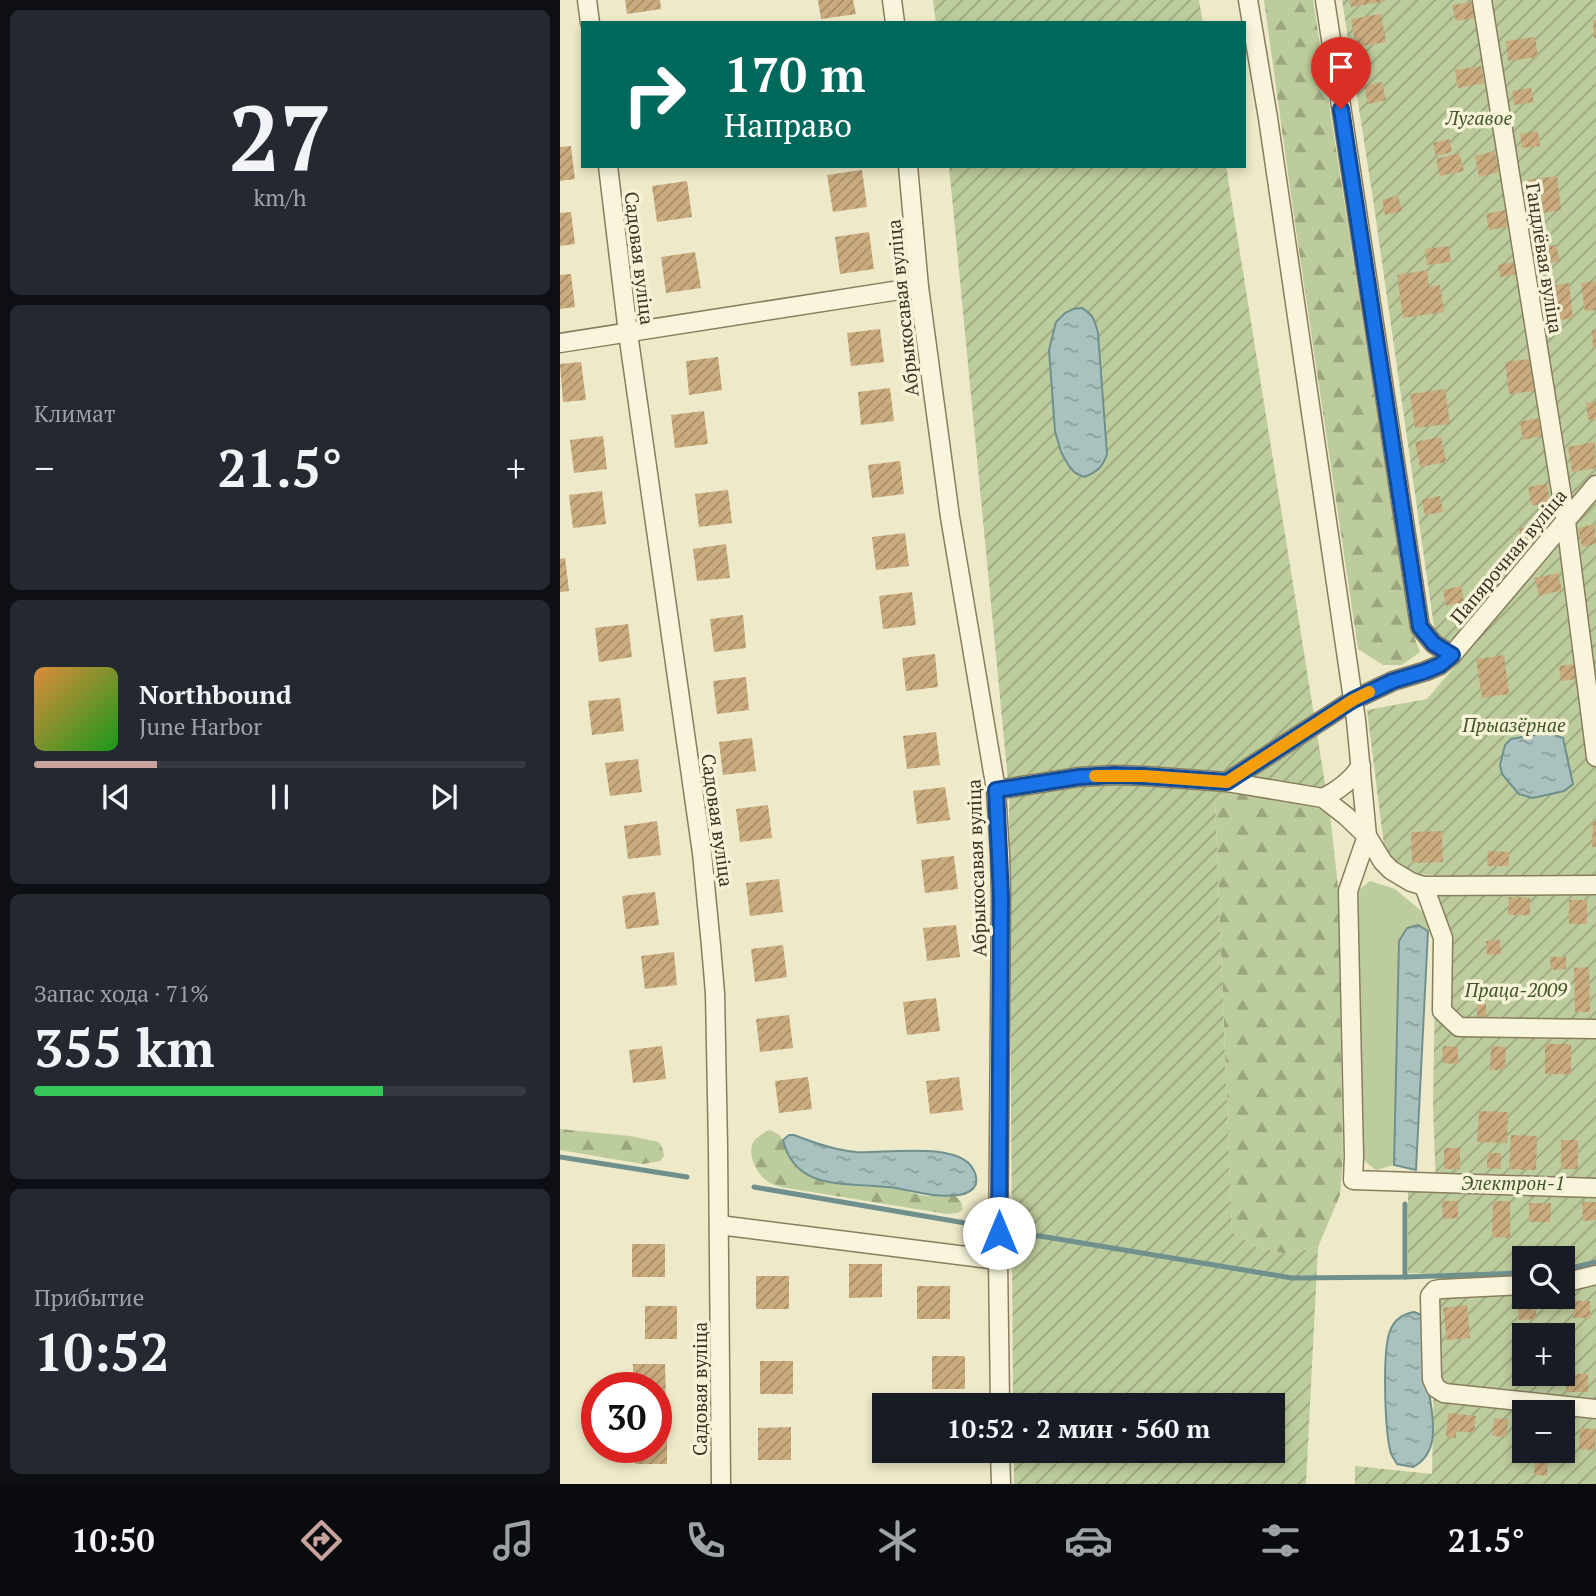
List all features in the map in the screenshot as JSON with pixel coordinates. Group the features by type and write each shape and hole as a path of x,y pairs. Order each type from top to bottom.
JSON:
{"street":[{"path":"587,0 590,21"},
{"path":"892,0 894,21"},
{"path":"1248,0 1270,131 1361,766 1367,836 1348,891 1353,1180 1596,1188"},
{"path":"1325,0 1420,627 1434,644 1452,655"},
{"name":"Гандлёвая вуліца","path":"1482,0 1566,523 1596,757"},
{"name":"Садовая вуліца","path":"608,168 628,333 707,900 715,993 721,1484"},
{"name":"Абрыкосавая вуліца","path":"908,168 919,287 950,516 996,790 1001,896 998,1260 1000,1393"},
{"path":"560,344 919,287"},
{"name":"Папярочная вуліца","path":"1227,782 1353,700 1393,681 1440,665 1452,655 1596,485"},
{"path":"1323,798 1343,787 1361,766"},
{"path":"996,790 1079,777 1114,775 1227,782 1323,798 1367,836 1391,870 1424,886 1596,885"},
{"path":"1424,886 1443,938 1442,1011 1459,1027 1596,1029"},
{"path":"719,1225 998,1260"},
{"path":"1575,1280 1596,1275"},
{"path":"1512,1286 1441,1289 1435,1290 1430,1296 1432,1379 1436,1388 1444,1393 1596,1409"},
{"path":"1000,1463 1001,1484"}],"green space":[{"path":"933,0 1199,0 1203,21 936,21"},
{"path":"1264,0 1313,0 1410,626 1420,652 1402,665 1383,665 1358,649"},
{"name":"Лугавое","path":"1342,0 1596,0 1596,476 1455,647 1435,634"},
{"path":"949,168 1226,168 1330,815 1301,801 1243,792 1215,798 1232,1232 1256,1247 1287,1254 1318,1247 1306,1484 1014,1484 1014,1463 1285,1463 1285,1393 1013,1393 1009,791"},
{"path":"1596,501 1596,1484 1355,1484 1355,1466 1432,1474 1436,1274 1408,1273 1408,1188 1436,1189 1433,1103 1437,876 1406,872 1385,854 1367,710 1427,699"},
{"path":"1243,792 1301,801 1330,815 1338,886 1343,1157 1340,1195 1318,1247 1287,1254 1256,1247 1232,1232 1215,798"},
{"path":"1370,881 1395,889 1430,918 1428,931 1418,925 1399,941 1394,1165 1376,1170 1361,1158 1355,915 1359,890"},
{"path":"560,1129 630,1136 659,1142 664,1156 660,1161 643,1164 560,1150"},
{"path":"769,1130 779,1135 796,1164 815,1178 836,1184 891,1188 928,1196 955,1195 963,1210 947,1214 771,1184 758,1172 751,1150 755,1140"}],"water":[{"path":"1082,308 1093,318 1098,333 1107,454 1099,468 1084,477 1069,466 1061,452 1055,431 1049,350 1056,322 1065,313"},
{"path":"1548,733 1563,738 1573,784 1564,791 1533,798 1519,794 1502,774 1500,765 1505,745 1511,739"},
{"path":"1418,925 1428,931 1416,1170 1394,1165 1399,941 1407,928"},
{"path":"789,1135 856,1152 919,1151 952,1155 965,1160 973,1169 976,1184 964,1194 942,1196 813,1178 800,1170 790,1158 783,1140"},
{"path":"1414,1312 1423,1317 1433,1426 1429,1450 1413,1467 1397,1464 1390,1452 1385,1372 1390,1331 1399,1318"}],"building":[{"path":"625,0 660,0 661,9 627,14"},
{"path":"818,0 853,0 856,14 821,19"},
{"path":"1349,0 1385,0 1385,1 1351,7"},
{"path":"1472,2 1475,18 1456,21 1452,5"},
{"path":"1381,14 1386,42 1356,47 1351,19"},
{"path":"1593,20 1596,20 1596,38 1594,38"},
{"path":"1535,37 1538,57 1508,61 1506,41"},
{"path":"1481,66 1484,83 1458,88 1455,70"},
{"path":"1382,82 1386,100 1368,104 1364,86"},
{"path":"1531,88 1534,102 1514,105 1512,91"},
{"path":"1538,131 1540,146 1522,148 1520,134"},
{"path":"1449,139 1452,152 1436,156 1433,143"},
{"path":"571,146 575,179 560,181 560,147"},
{"path":"1495,151 1499,172 1479,177 1475,156"},
{"path":"1459,153 1464,171 1440,176 1436,159"},
{"path":"862,170 867,207 833,212 827,175"},
{"path":"1557,176 1561,210 1531,215 1527,180"},
{"path":"687,181 692,217 657,222 652,186"},
{"path":"1398,195 1402,211 1385,215 1382,200"},
{"path":"1505,210 1508,227 1489,230 1486,214"},
{"path":"571,212 575,244 560,246 560,213"},
{"path":"869,232 874,269 840,274 835,237"},
{"path":"1556,245 1560,261 1539,265 1536,249"},
{"path":"1449,246 1451,262 1427,265 1425,249"},
{"path":"695,252 701,288 666,293 661,257"},
{"path":"1514,262 1516,274 1500,277 1498,265"},
{"path":"1427,270 1429,287 1440,285 1444,312 1403,318 1397,275"},
{"path":"571,274 575,307 560,309 560,275"},
{"path":"1596,281 1596,310 1585,311 1581,283"},
{"path":"1569,283 1573,318 1546,322 1542,287"},
{"path":"880,329 884,362 851,366 847,333"},
{"path":"1592,330 1596,330 1596,347 1593,347"},
{"path":"718,357 722,390 689,395 686,361"},
{"path":"1530,359 1534,391 1509,394 1505,362"},
{"path":"581,362 586,400 563,402 560,364"},
{"path":"890,388 894,421 861,425 858,392"},
{"path":"1445,389 1450,424 1415,428 1410,394"},
{"path":"1596,402 1596,419 1588,420 1586,403"},
{"path":"704,411 708,444 675,448 671,415"},
{"path":"1538,418 1542,436 1523,440 1520,422"},
{"path":"603,436 607,469 574,473 570,440"},
{"path":"1441,437 1446,462 1420,467 1415,442"},
{"path":"1595,442 1596,468 1572,472 1568,447"},
{"path":"900,461 904,494 872,498 868,465"},
{"path":"1547,484 1550,502 1532,506 1528,487"},
{"path":"728,490 732,523 699,527 695,494"},
{"path":"602,491 606,524 573,528 569,495"},
{"path":"1440,496 1443,512 1425,515 1422,500"},
{"path":"1595,524 1596,544 1582,547 1578,528"},
{"path":"1534,525 1538,540 1522,543 1519,529"},
{"path":"905,533 909,566 876,570 872,537"},
{"path":"726,544 730,578 697,581 693,549"},
{"path":"565,558 569,591 560,592 560,559"},
{"path":"1558,573 1562,590 1539,596 1535,578"},
{"path":"1461,586 1464,602 1446,606 1443,590"},
{"path":"912,592 916,625 883,629 879,596"},
{"path":"743,615 746,648 714,652 710,619"},
{"path":"628,624 632,657 599,662 595,628"},
{"path":"935,654 938,687 906,691 902,658"},
{"path":"1504,655 1509,694 1482,698 1476,659"},
{"path":"1575,664 1577,679 1561,681 1559,666"},
{"path":"746,677 749,710 717,714 713,681"},
{"path":"620,698 624,731 592,735 588,701"},
{"path":"936,732 940,765 907,769 903,736"},
{"path":"752,738 756,771 723,775 719,742"},
{"path":"638,759 642,792 610,796 605,763"},
{"path":"945,787 950,820 917,824 913,791"},
{"path":"768,805 772,838 740,842 736,809"},
{"path":"657,821 661,855 628,859 624,826"},
{"path":"1593,821 1596,821 1596,847 1592,847"},
{"path":"1442,831 1443,862 1412,863 1411,832"},
{"path":"1488,851 1509,852 1509,866 1487,866"},
{"path":"954,856 958,889 925,893 921,860"},
{"path":"779,879 783,912 750,916 746,883"},
{"path":"655,892 659,925 626,929 622,896"},
{"path":"1509,897 1530,898 1530,915 1508,915"},
{"path":"1569,900 1587,900 1587,924 1569,924"},
{"path":"956,925 960,957 927,961 923,928"},
{"path":"1500,940 1501,954 1487,955 1486,941"},
{"path":"783,945 787,977 755,982 751,949"},
{"path":"674,952 677,985 645,989 641,956"},
{"path":"1550,957 1566,957 1566,969 1551,970"},
{"path":"1589,967 1590,1012 1575,1012 1574,968"},
{"path":"936,998 940,1031 907,1035 903,1002"},
{"path":"1477,1003 1486,1003 1486,1017 1477,1017"},
{"path":"789,1015 793,1048 760,1052 756,1019"},
{"path":"1545,1044 1571,1044 1571,1074 1545,1074"},
{"path":"662,1046 666,1079 633,1083 629,1050"},
{"path":"1443,1046 1458,1047 1458,1064 1442,1063"},
{"path":"1491,1046 1506,1047 1505,1070 1490,1070"},
{"path":"808,1077 812,1109 779,1113 775,1081"},
{"path":"959,1077 963,1110 930,1114 926,1081"},
{"path":"1479,1111 1508,1112 1507,1143 1477,1142"},
{"path":"1511,1135 1537,1136 1536,1170 1509,1169"},
{"path":"1561,1140 1578,1140 1578,1169 1561,1169"},
{"path":"1444,1148 1460,1148 1460,1169 1444,1169"},
{"path":"1487,1153 1501,1153 1501,1169 1487,1168"},
{"path":"1442,1201 1458,1201 1458,1218 1443,1219"},
{"path":"1493,1201 1510,1201 1510,1238 1492,1237"},
{"path":"1582,1202 1596,1202 1596,1220 1583,1221"},
{"path":"1529,1203 1551,1203 1550,1222 1529,1222"},
{"path":"632,1244 665,1244 665,1277 632,1277"},
{"path":"849,1264 882,1264 882,1297 849,1298"},
{"path":"756,1276 789,1276 789,1309 756,1309"},
{"path":"917,1286 950,1286 950,1319 917,1319"},
{"path":"1575,1301 1590,1301 1590,1318 1573,1318"},
{"path":"1467,1305 1470,1338 1447,1340 1443,1308"},
{"path":"645,1306 677,1306 677,1339 645,1339"},
{"path":"1518,1309 1535,1309 1536,1319 1519,1320"},
{"path":"932,1356 965,1356 965,1389 932,1389"},
{"path":"760,1361 793,1361 793,1394 760,1394"},
{"path":"633,1364 665,1364 665,1372 633,1372"},
{"path":"1575,1374 1588,1374 1588,1392 1566,1392 1566,1386 1575,1386"},
{"path":"1448,1413 1476,1416 1474,1433 1456,1431 1456,1438 1446,1437"},
{"path":"1494,1418 1508,1419 1506,1437 1492,1436"},
{"path":"791,1427 791,1460 758,1460 758,1428"},
{"path":"1580,1428 1596,1429 1595,1450 1579,1449"},
{"path":"635,1463 667,1463 667,1464"},
{"path":"1535,1463 1548,1463 1547,1476 1534,1475"}],"waterway":[{"path":"560,1157 687,1177"},
{"path":"754,1187 977,1225"},
{"path":"1405,1204 1405,1277"},
{"path":"1034,1235 1292,1278 1512,1273"},
{"path":"1575,1267 1596,1262"}],"slow traffic":[{"path":"1095,776 1144,776 1227,782 1369,692"}],"route":[{"path":"999,1233 1001,896 996,790 1047,781 1114,775 1227,782 1353,700 1393,681 1440,665 1452,655 1434,644 1420,627 1341,109"}],"park label":[{"name":"Прыазёрнае","path":"1514,724"},
{"name":"Праца-2009","path":"1516,989"},
{"name":"Электрон-1","path":"1513,1182"}]}
